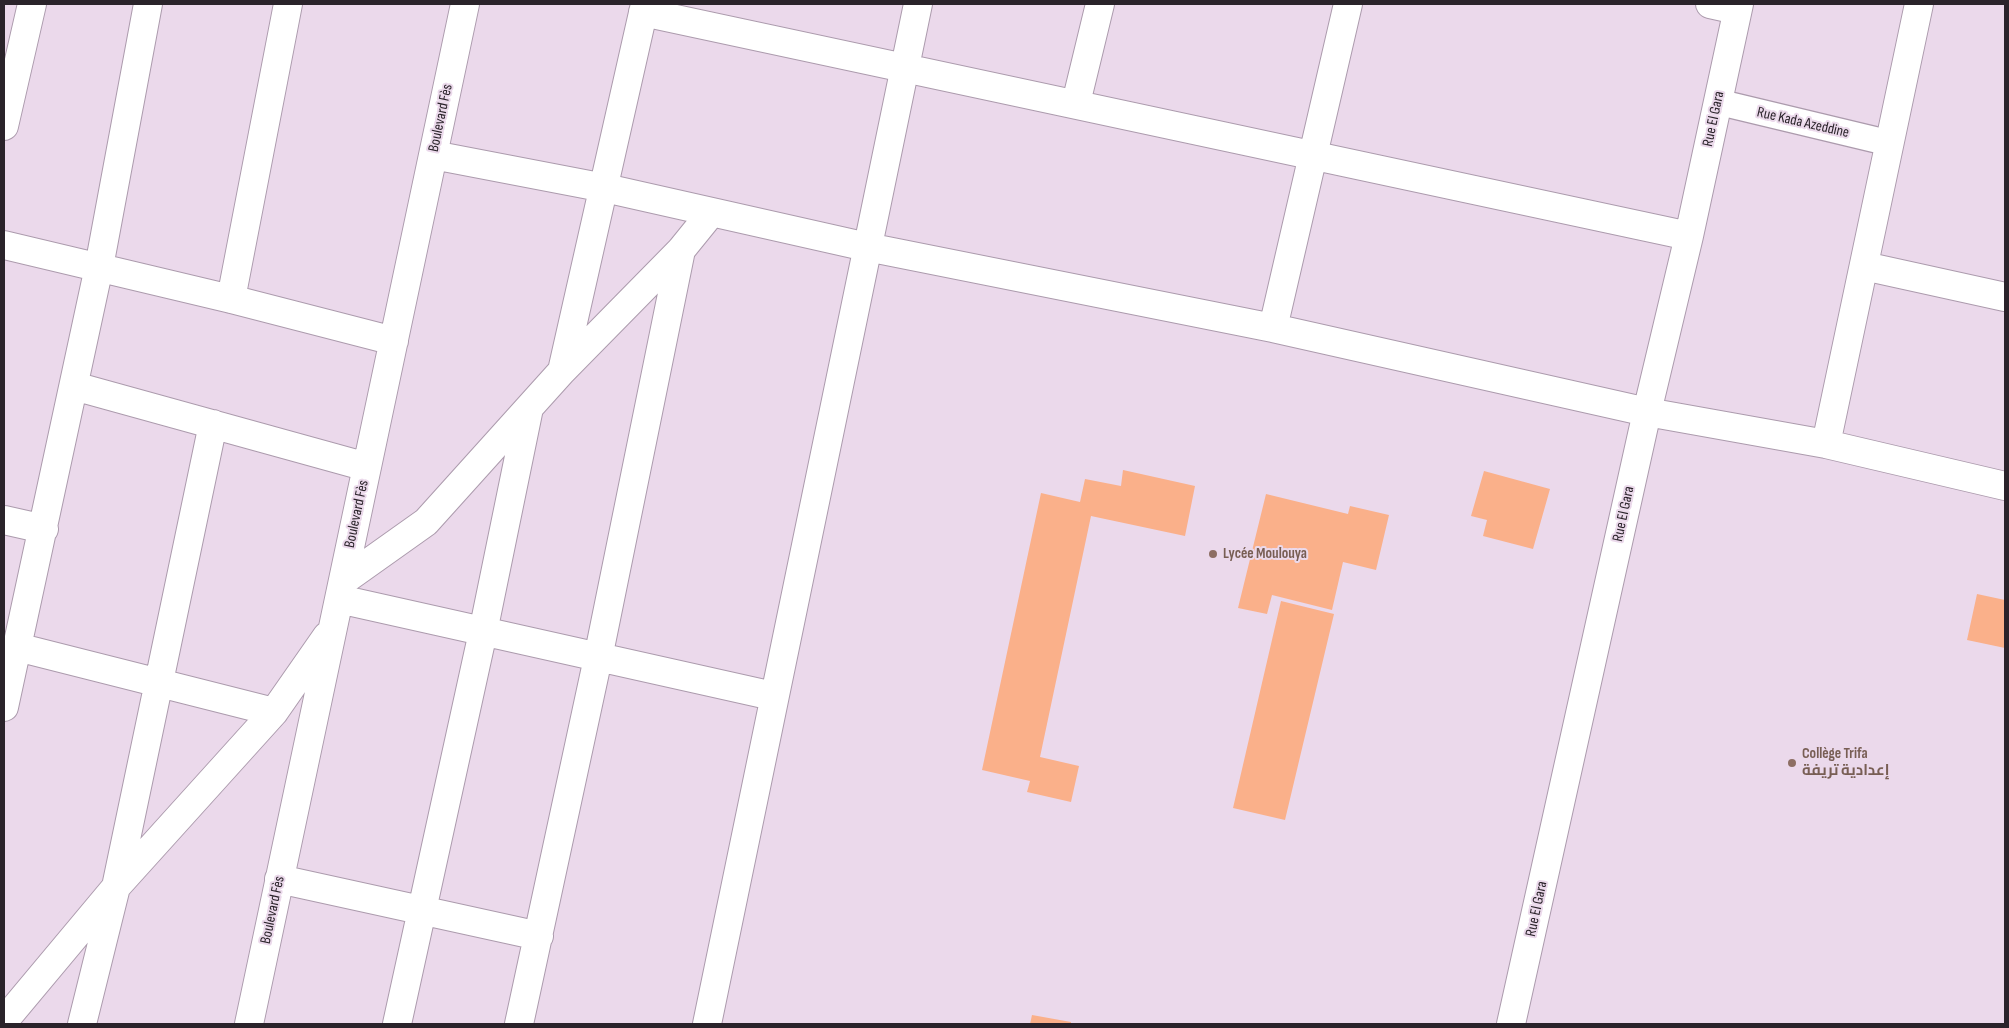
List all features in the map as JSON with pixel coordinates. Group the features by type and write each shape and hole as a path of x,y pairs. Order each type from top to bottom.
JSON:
{"street":[{"path":"4,126 32,4"},
{"path":"4,707 44,529 99,267 148,4"},
{"path":"232,299 288,4"},
{"name":"Boulevard Fès","path":"248,1024 465,4"},
{"path":"706,1024 918,4"},
{"path":"1076,103 1100,4"},
{"path":"1273,328 1348,4"},
{"path":"1710,4 1738,7"},
{"path":"1826,444 1919,4"},
{"name":"Rue El Gara","path":"1511,1024 1646,412 1689,236 1738,7"},
{"path":"562,371 605,188 644,8 904,69 1076,103 1312,156 1689,236"},
{"name":"Rue Kada Azeddine","path":"1718,102 1889,143"},
{"path":"434,155 605,188 867,247 1273,328 1646,412 1826,444 2005,486"},
{"path":"341,590 426,522 562,371 681,250 711,213"},
{"path":"4,245 232,299 394,341"},
{"path":"519,1024 598,658 681,250"},
{"path":"1864,266 2005,297"},
{"path":"74,386 367,467"},
{"path":"397,1024 530,408"},
{"path":"82,1024 116,887 212,424"},
{"path":"4,520 44,529"},
{"path":"341,590 483,632 773,696"},
{"path":"4,1021 116,887 274,712 333,627"},
{"path":"17,647 274,712"},
{"path":"279,879 539,936"}],"building":[{"path":"1123,470 1195,486 1185,536 1091,516 1040,757 1079,766 1071,802 1027,792 1030,781 982,770 1041,493 1080,502 1085,479 1121,486"},
{"path":"1484,471 1550,489 1533,549 1483,536 1487,520 1471,516"},
{"path":"1266,494 1348,514 1350,506 1389,515 1376,570 1343,562 1332,610 1272,595 1267,614 1238,608"},
{"path":"1977,594 2005,600 2005,648 1967,640"},
{"path":"1281,601 1334,614 1285,820 1233,808"},
{"path":"1032,1015 1071,1022 1071,1024 1030,1024"}],"place":[{"name":"Lycée Moulouya","path":"1213,554"},
{"name":"Collège Trifa إعدادية تريفة","path":"1792,763"}]}
